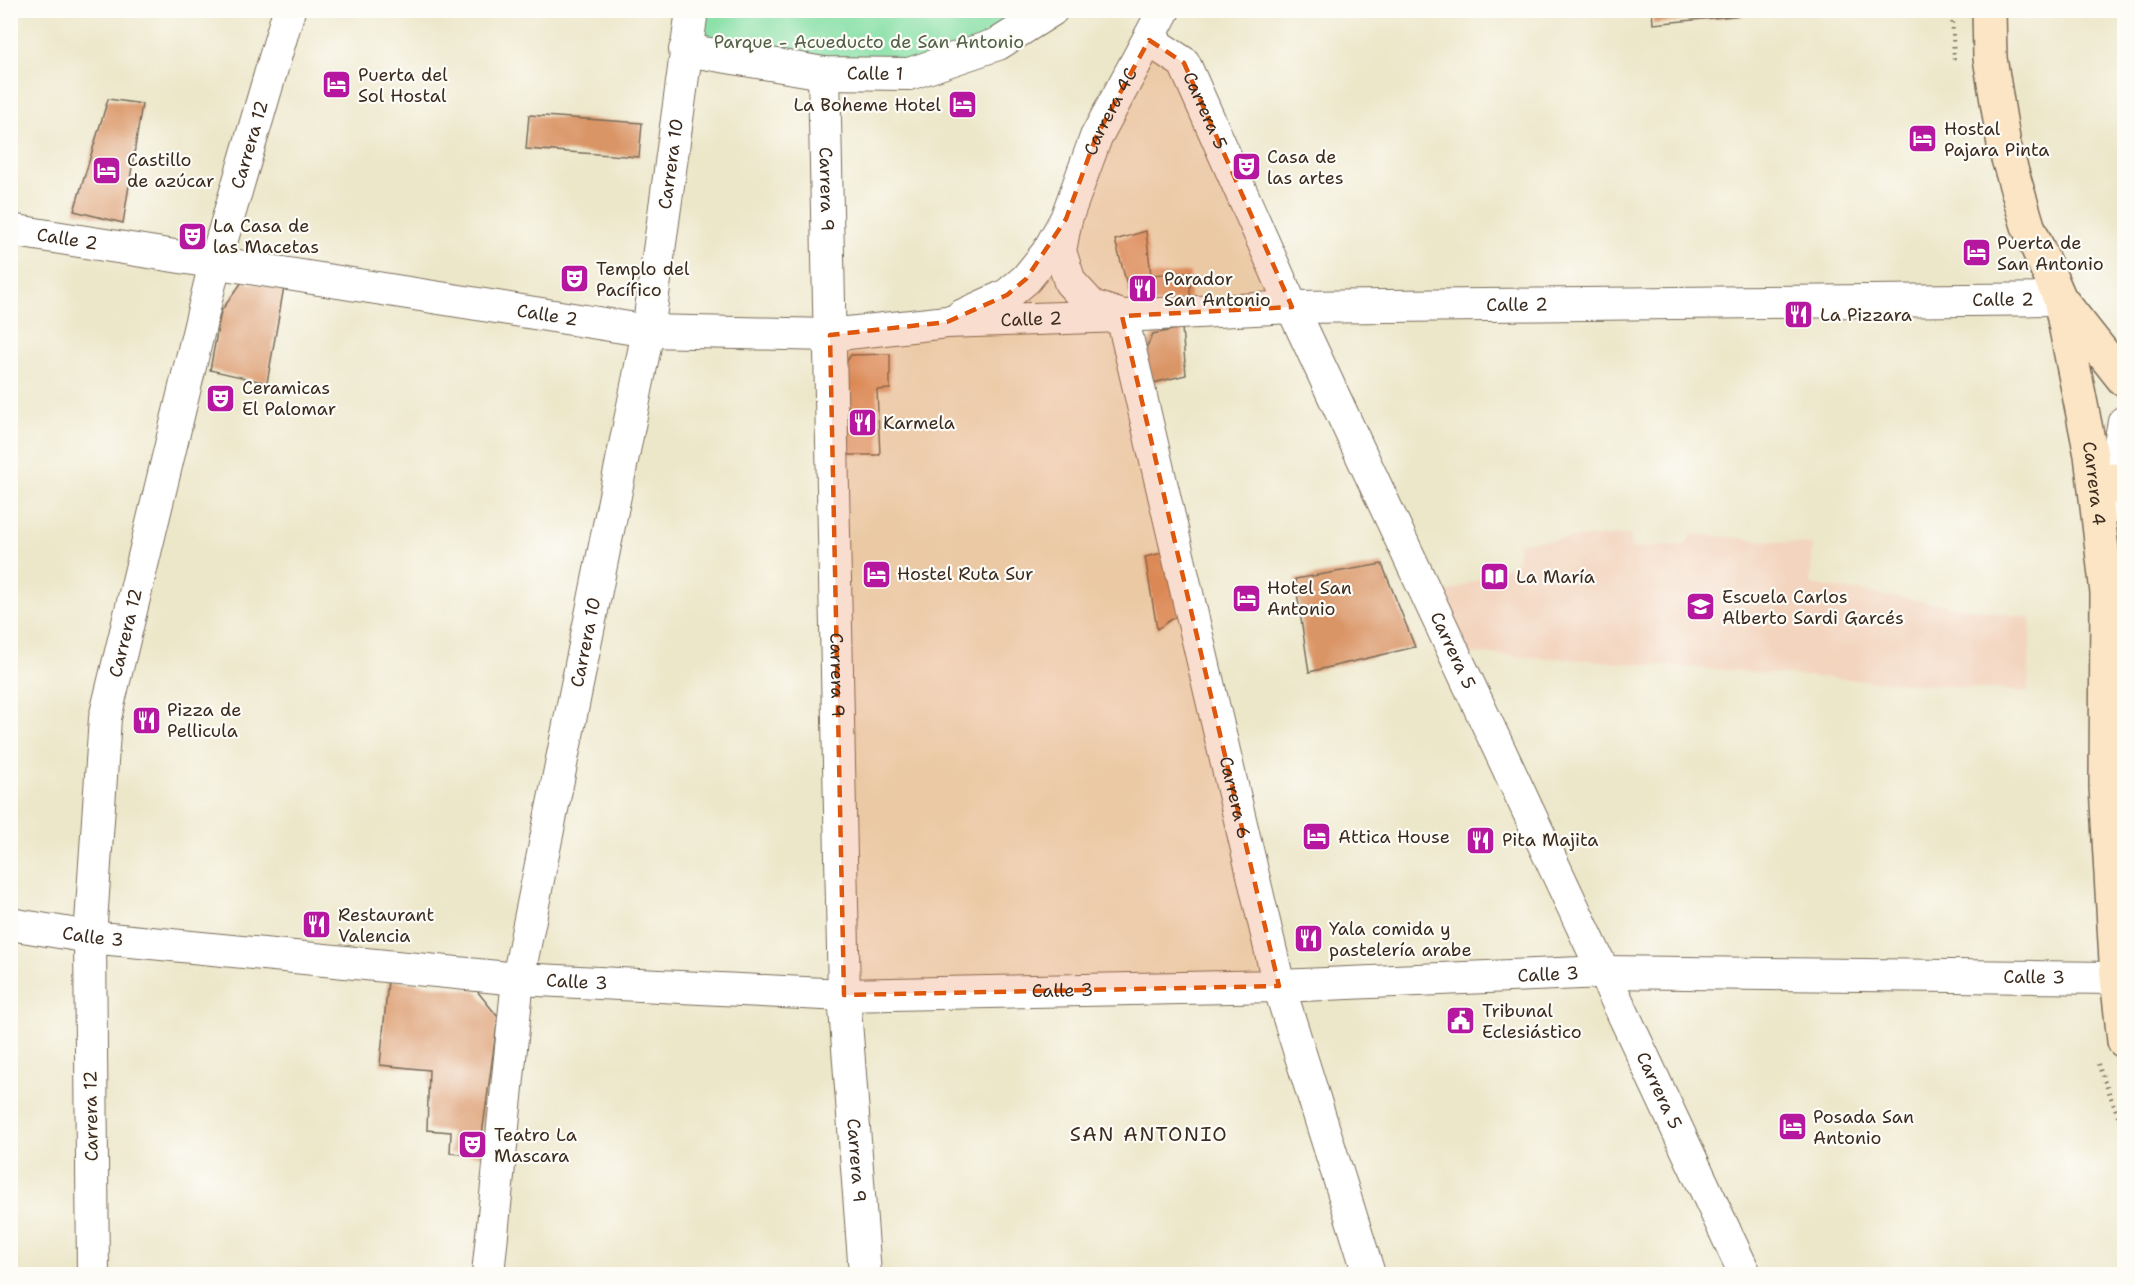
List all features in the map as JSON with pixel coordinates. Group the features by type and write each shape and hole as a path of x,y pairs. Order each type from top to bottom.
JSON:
{"main road":[{"name":"Carrera 4","path":"1989,10 1990,58 2004,145 2028,226 2060,299 2091,455 2107,593 2106,787 2117,978 2124,1041"},
{"path":"2060,299 2124,380"},
{"path":"2106,787 2124,738"}],"street":[{"name":"Carrera 12","path":"93,1275 90,937 105,718 216,263 289,10"},
{"name":"Carrera 10","path":"488,1275 518,979 648,331 692,10"},
{"name":"Calle 1","path":"685,50 824,74 909,74 998,44 1052,10"},
{"name":"Carrera 4C","path":"946,322 1007,295 1026,279 1047,253 1066,219 1096,137 1164,10"},
{"name":"Carrera 5","path":"1149,40 1184,63 1292,307 1745,1275"},
{"name":"Carrera 9","path":"824,74 844,995 865,1275"},
{"name":"Carrera 4C","path":"1066,219 1060,251 1070,282 1092,306 1122,316"},
{"name":"Calle 2","path":"10,230 648,331 830,334 946,322 1292,307 2060,299"},
{"name":"Carrera 6","path":"1122,316 1280,986 1369,1275"},
{"path":"2107,593 2124,422"},
{"name":"Calle 3","path":"10,924 90,937 518,979 844,995 1280,986 1604,972 2117,978"}],"highlighted area":[{"path":"1149,40 1184,63 1292,307 1122,316 1279,986 844,995 830,335 947,322 1007,295 1026,279 1066,219 1096,137"}],"shaded area":[{"name":"Escuela Carlos Alberto Sardi Garcés","path":"1692,534 1813,545 1810,584 2031,618 2028,692 1463,653 1439,596 1518,562 1517,542 1630,535 1631,549 1686,545"}],"green space":[{"name":"Parque - Acueducto de San Antonio","path":"692,11 1052,11 909,74 685,50"}],"building":[{"path":"1652,10 1774,10 1774,12 1653,24"},
{"path":"108,99 142,104 123,223 74,211"},
{"path":"529,115 642,123 639,157 526,149"},
{"path":"1146,231 1151,275 1190,272 1190,299 1133,307 1115,240"},
{"path":"242,282 284,287 267,383 210,370 221,311"},
{"path":"1182,328 1186,375 1153,383 1144,352 1153,334"},
{"name":"Karmela","path":"890,354 890,389 877,390 880,455 846,455 845,364 851,355"},
{"path":"1166,552 1179,614 1157,629 1145,557"},
{"path":"1382,564 1415,647 1309,672 1295,579"},
{"path":"388,980 477,991 498,1017 482,1135 496,1137 494,1157 450,1153 451,1132 427,1130 429,1070 380,1065"}],"place":[{"name":"Puerta del Sol Hostal","path":"337,85"},
{"name":"La Boheme Hotel","path":"962,105"},
{"name":"Hostal Pajara Pinta","path":"1923,139"},
{"name":"Casa de las artes","path":"1246,167"},
{"name":"Castillo de azúcar","path":"106,170"},
{"name":"La Casa de las Macetas","path":"192,236"},
{"name":"Puerta de San Antonio","path":"1976,253"},
{"name":"Templo del Pacífico","path":"575,279"},
{"name":"Parador San Antonio","path":"1143,289"},
{"name":"La Pizzara","path":"1799,315"},
{"name":"Ceramicas El Palomar","path":"221,398"},
{"name":"Karmela","path":"862,423"},
{"name":"Hostel Ruta Sur","path":"876,574"},
{"name":"La María","path":"1495,577"},
{"name":"Hotel San Antonio","path":"1246,598"},
{"name":"Escuela Carlos Alberto Sardi Garcés","path":"1701,607"},
{"name":"Pizza de Pellicula","path":"146,720"},
{"name":"Attica House","path":"1317,837"},
{"name":"Pita Majita","path":"1481,840"},
{"name":"Restaurant Valencia","path":"317,925"},
{"name":"Yala comida y pastelería arabe","path":"1308,939"},
{"name":"Tribunal Eclesiástico","path":"1461,1021"},
{"name":"Posada San Antonio","path":"1792,1127"},
{"name":"Teatro La Mascara","path":"473,1145"}],"district":[{"name":"SAN ANTONIO","path":"1149,1134"}]}
